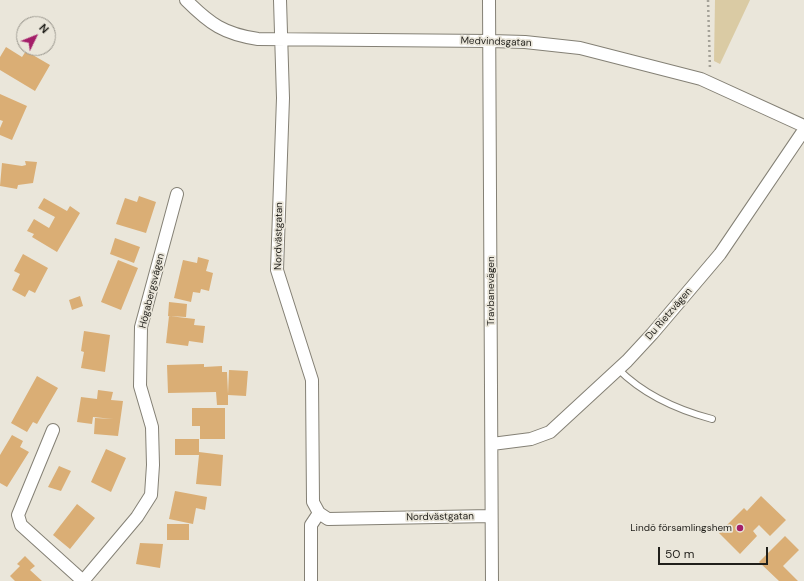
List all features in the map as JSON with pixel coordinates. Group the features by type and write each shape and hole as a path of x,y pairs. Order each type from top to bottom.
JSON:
{"street":[{"name":"Medvindsgatan","path":"186,0 219,28 236,36 282,40 526,42 580,48 710,82 804,126"},
{"name":"Nordvästgatan","path":"280,0 283,98 277,270 312,380 313,502 319,513 328,519 490,516"},
{"name":"Travbanevägen","path":"489,0 492,444 490,516 492,581"},
{"name":"Du Rietzvägen","path":"492,444 531,439 550,432 618,369 652,334 720,254 804,130"},
{"name":"Högabergsvägen","path":"53,430 18,515 21,524 83,581 137,517 151,495 153,466 152,427 140,386 142,326 177,194"},
{"path":"311,581 311,526 319,513"}],"lane":[{"path":"618,369 631,382 686,413 712,419"}],"path":[{"path":"708,0 710,82"}],"shaded area":[{"path":"715,0 750,0 720,64 714,61"}],"building":[{"path":"6,47 16,53 16,56 35,56 50,65 35,91 0,70 0,57"},
{"path":"0,94 27,106 12,140 0,135 0,128 3,121 0,120"},
{"path":"25,161 37,162 33,183 18,185 17,189 0,186 2,163 22,166 26,165"},
{"path":"139,196 156,202 146,233 116,224 125,198 137,202"},
{"path":"44,198 67,211 70,206 80,213 57,252 32,237 34,234 27,231 34,219 49,228 55,217 38,208"},
{"path":"115,238 140,247 134,263 110,254"},
{"path":"23,254 48,268 35,293 29,290 25,297 12,290 20,274 14,271"},
{"path":"198,257 209,260 206,271 213,273 209,291 201,289 200,293 193,292 191,302 174,298 183,260 197,263"},
{"path":"118,260 138,268 121,310 101,302"},
{"path":"80,296 83,306 72,310 69,300"},
{"path":"169,302 187,304 186,317 168,316"},
{"path":"169,316 195,319 194,325 205,326 203,343 189,341 188,346 166,343"},
{"path":"84,331 110,335 105,372 81,368 84,352 81,351"},
{"path":"204,364 204,367 222,366 222,372 227,372 228,394 229,370 248,371 246,396 228,395 228,405 217,405 216,392 168,393 167,365"},
{"path":"37,376 58,388 37,424 33,422 27,432 11,423"},
{"path":"98,390 113,392 111,400 123,401 118,436 94,434 95,418 113,419 93,417 92,424 77,422 81,397 97,399"},
{"path":"192,408 225,408 225,439 200,439 200,426 192,426"},
{"path":"12,435 23,441 20,447 29,452 7,487 0,483 0,455"},
{"path":"175,439 199,439 199,452 223,455 221,486 196,484 199,455 175,455"},
{"path":"106,449 126,458 111,492 91,482"},
{"path":"59,466 71,471 61,491 48,487"},
{"path":"175,491 207,497 205,510 196,508 193,524 169,519"},
{"name":"Lindö församlingshem","path":"761,496 786,520 770,536 759,525 753,531 757,536 740,554 719,533 744,508 747,511"},
{"path":"77,504 95,518 70,549 53,535"},
{"path":"167,524 189,524 189,540 167,540"},
{"path":"785,536 799,550 783,566 798,581 779,581 759,562"},
{"path":"140,543 163,544 160,568 136,564"},
{"path":"25,556 35,566 30,570 42,581 15,581 10,576 20,566 17,564"}],"place":[{"name":"Lindö församlingshem","path":"740,528"}]}
